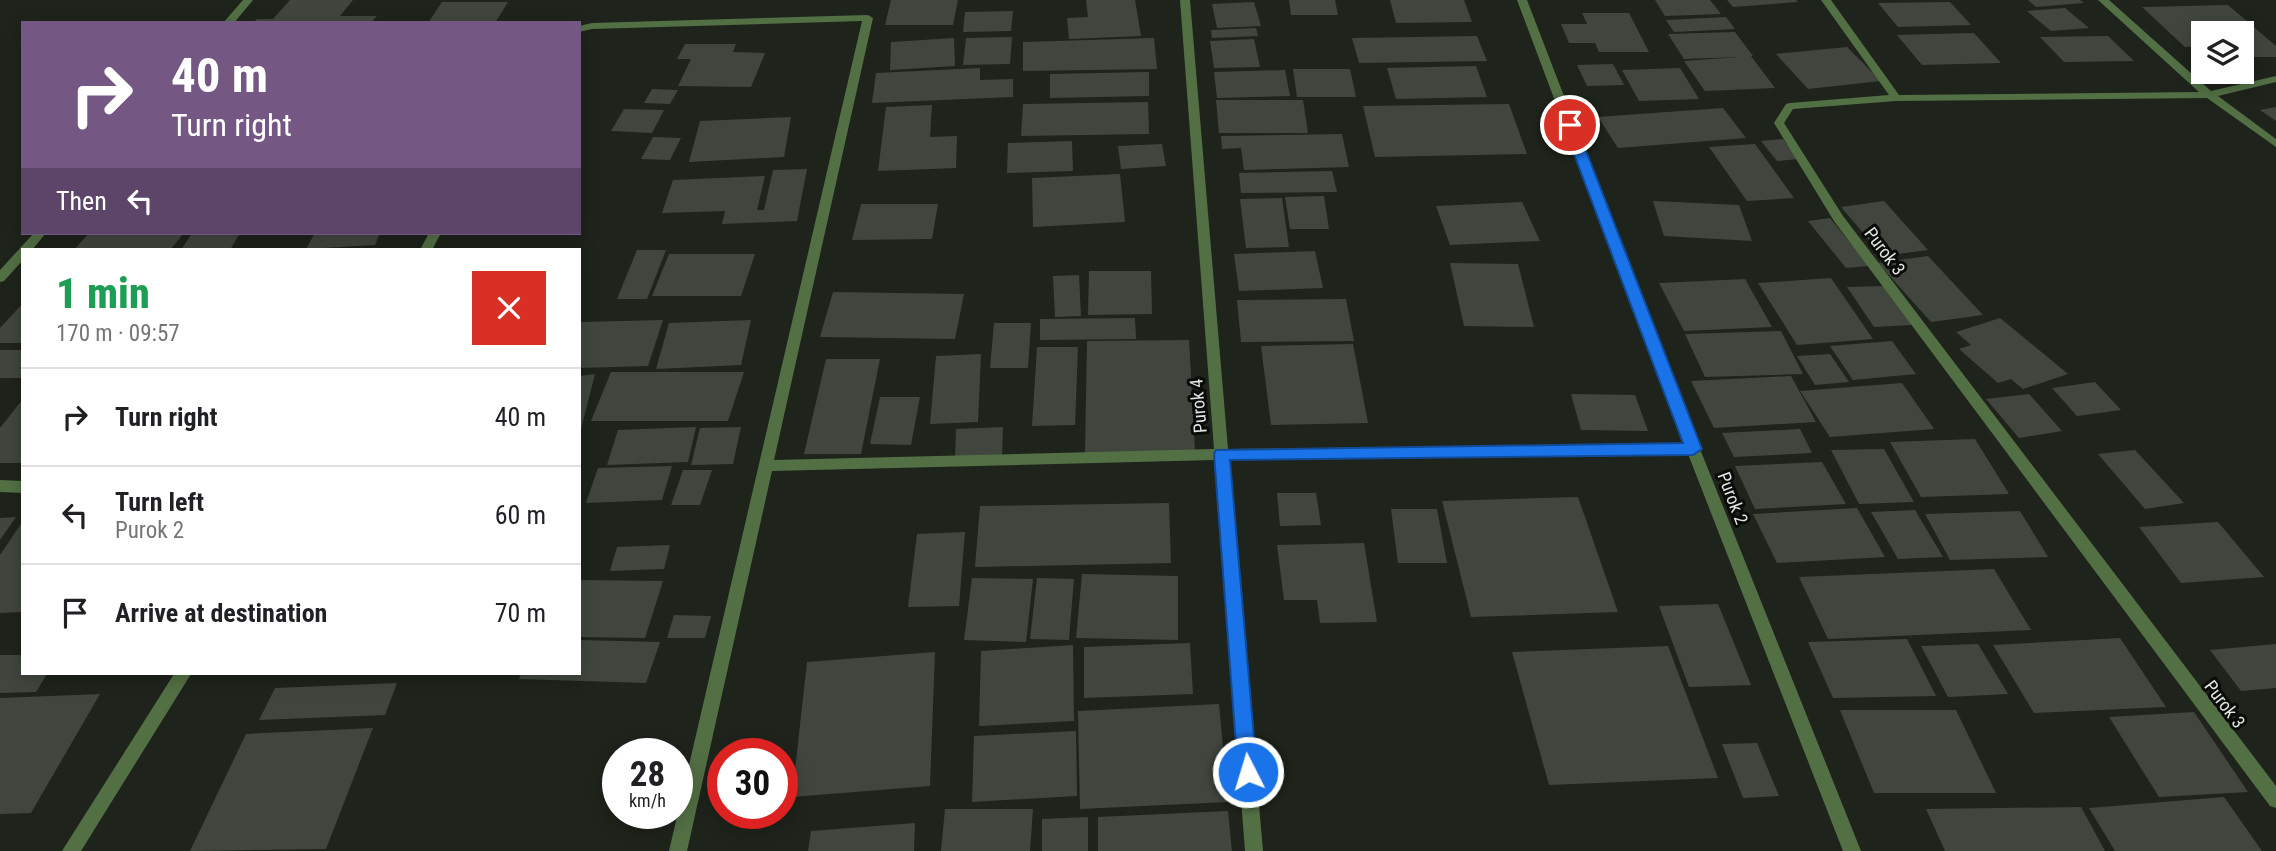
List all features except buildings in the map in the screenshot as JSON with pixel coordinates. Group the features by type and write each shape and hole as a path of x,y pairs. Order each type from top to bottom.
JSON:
{"street":[{"path":"230,21 248,0"},
{"name":"Purok 4","path":"1185,0 1254,851"},
{"name":"Purok 2","path":"1522,0 1693,449 1852,851"},
{"path":"1826,0 1896,98"},
{"path":"2103,0 2209,95 2276,144"},
{"path":"581,29 592,26 868,18 678,851"},
{"name":"Purok 3","path":"2276,79 2209,95 1896,98 1790,106 1779,123 1838,218 2276,800"},
{"path":"0,278 21,254"},
{"path":"766,466 1222,454 1693,449"},
{"path":"0,486 21,486"},
{"path":"71,851 182,675"}],"route":[{"path":"1248,772 1222,454 1693,449 1570,125"}]}
